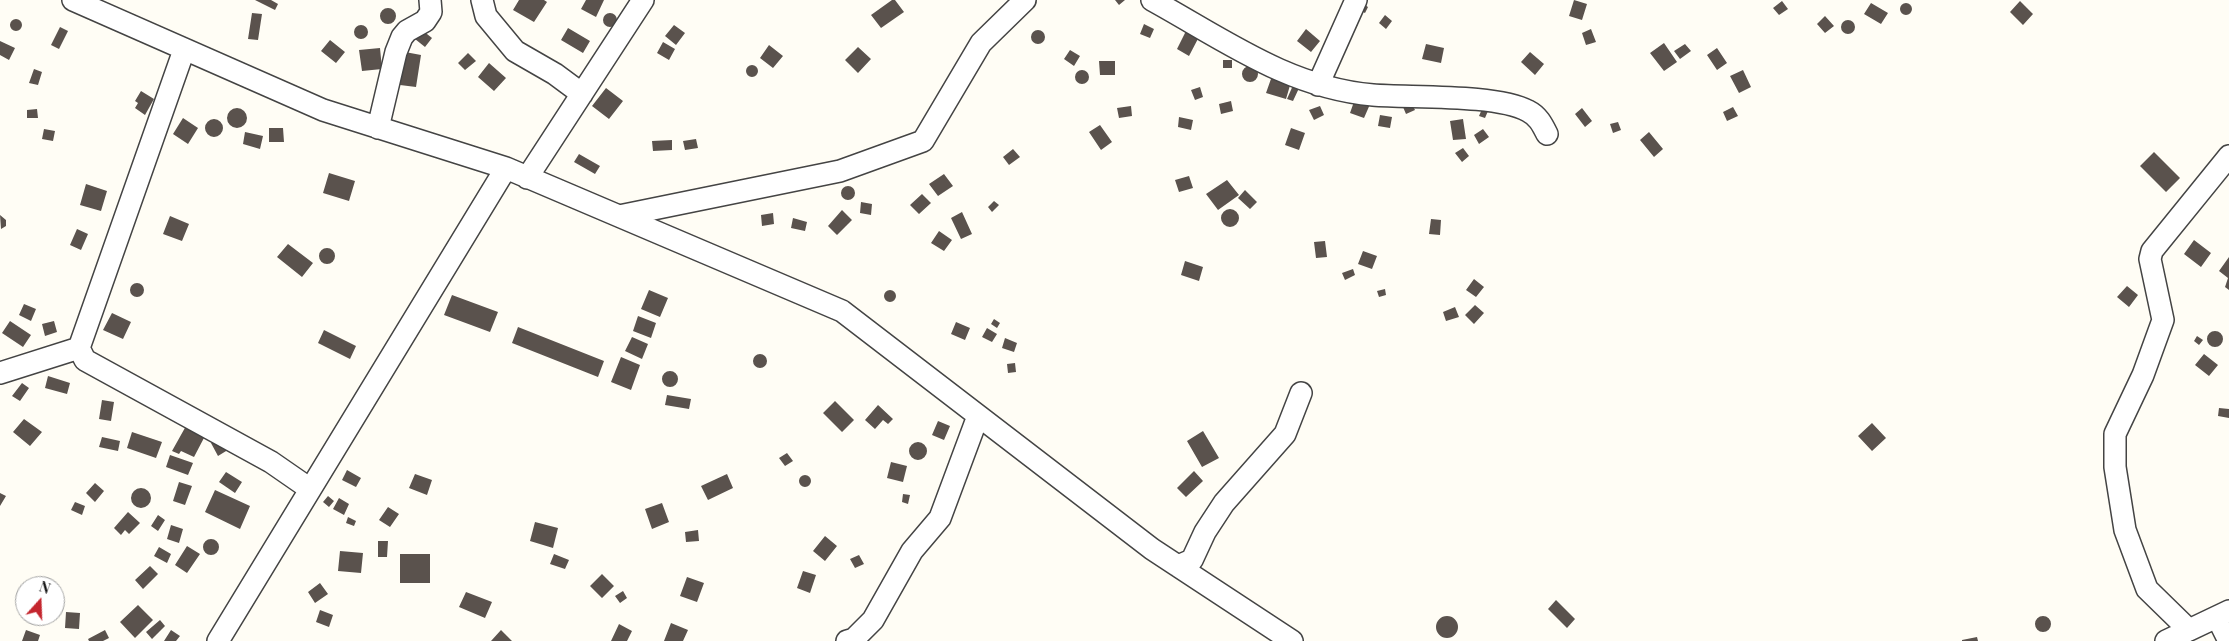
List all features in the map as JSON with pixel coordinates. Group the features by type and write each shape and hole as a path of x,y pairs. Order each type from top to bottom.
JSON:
{"street":[{"path":"73,0 323,110 506,168 842,311 1152,549 1292,641"},
{"path":"378,128 396,52 402,37 407,30 425,21 432,12 430,0"},
{"path":"482,0 486,16 515,51 555,74 582,94"},
{"path":"528,178 643,0"},
{"path":"619,216 840,171 924,141 981,43 1026,0"},
{"path":"1152,0 1267,66 1318,84 1371,95 1474,100 1505,104 1528,110 1540,120 1547,134"},
{"path":"1318,84 1356,0"},
{"path":"184,50 79,348 86,360 271,462 310,490"},
{"path":"2190,630 2147,589 2125,530 2114,467 2115,434 2143,375 2163,320 2150,259 2152,251 2229,156"},
{"path":"218,641 506,168"},
{"path":"0,374 79,348"},
{"path":"1178,566 1192,560 1205,532 1224,503 1285,434 1301,394"},
{"path":"847,641 854,638 873,620 912,552 940,518 978,416"},
{"path":"2166,641 2223,614 2229,641"}],"building":[{"path":"255,0 271,0 278,4 275,10"},
{"path":"519,0 544,0 547,2 534,22 513,10"},
{"path":"586,0 604,0 596,17 581,9"},
{"path":"892,0 895,0 904,12 881,28 871,15"},
{"path":"1115,0 1125,0 1119,5"},
{"path":"1574,0 1587,4 1582,20 1569,16"},
{"path":"1359,1 1368,7 1365,13 1355,8"},
{"path":"1782,1 1788,9 1779,15 1773,8"},
{"path":"2020,1 2033,14 2023,25 2010,12"},
{"path":"1871,3 1888,13 1881,24 1864,14"},
{"path":"1904,3 1908,3 1912,9 1908,15 1904,15 1900,11 1900,7"},
{"path":"385,8 391,8 396,13 394,22 385,24 380,19 380,13"},
{"path":"252,13 262,14 258,40 248,39"},
{"path":"610,13 615,15 617,20 615,25 610,27 605,25 603,20 605,15"},
{"path":"1385,15 1392,21 1386,29 1379,23"},
{"path":"1825,16 1834,26 1825,33 1817,24"},
{"path":"14,19 18,19 22,25 18,31 14,31 10,27 10,23"},
{"path":"1845,20 1851,20 1855,27 1851,34 1845,34 1841,30 1841,24"},
{"path":"1144,24 1154,29 1150,38 1140,34"},
{"path":"358,25 364,25 368,32 364,39 358,39 354,35 354,29"},
{"path":"674,25 685,33 676,45 665,36"},
{"path":"60,27 68,31 59,49 51,45"},
{"path":"1188,27 1201,33 1189,56 1177,49"},
{"path":"568,28 590,41 583,53 561,40"},
{"path":"1306,29 1320,41 1311,52 1297,41"},
{"path":"1591,29 1596,42 1586,45 1582,33"},
{"path":"422,30 432,38 425,47 415,39"},
{"path":"1038,30 1043,32 1045,37 1043,42 1038,44 1033,42 1031,37 1033,32"},
{"path":"330,40 345,52 336,63 321,51"},
{"path":"0,41 15,48 9,60 0,55"},
{"path":"663,42 675,49 669,60 657,53"},
{"path":"1664,43 1677,62 1664,71 1650,53"},
{"path":"1426,44 1444,48 1441,63 1422,59"},
{"path":"1685,44 1691,51 1680,59 1674,51"},
{"path":"769,45 783,56 773,68 760,58"},
{"path":"858,47 871,59 858,73 845,60"},
{"path":"380,48 382,69 362,71 359,50"},
{"path":"1717,48 1727,63 1717,70 1707,55"},
{"path":"1070,50 1080,56 1074,66 1064,59"},
{"path":"405,52 421,55 416,87 400,85"},
{"path":"1530,52 1544,64 1535,75 1521,62"},
{"path":"468,53 476,61 465,70 458,63"},
{"path":"1223,60 1232,60 1232,68 1223,68"},
{"path":"1099,61 1115,61 1115,75 1100,75"},
{"path":"489,63 506,78 494,91 478,77"},
{"path":"752,65 758,71 752,77 746,71"},
{"path":"1250,66 1256,68 1258,74 1256,80 1250,82 1244,80 1242,74 1244,68"},
{"path":"34,69 42,72 38,85 29,83"},
{"path":"1082,70 1087,72 1089,77 1087,82 1082,84 1077,82 1075,77 1077,72"},
{"path":"1743,70 1751,87 1739,93 1730,76"},
{"path":"1272,76 1291,82 1286,99 1266,93"},
{"path":"1294,83 1300,86 1293,101 1287,99"},
{"path":"1200,87 1203,97 1195,100 1191,90"},
{"path":"606,88 623,101 609,119 592,106"},
{"path":"141,91 154,99 145,115 135,108 138,103 135,101"},
{"path":"1356,96 1371,102 1364,118 1350,113"},
{"path":"1231,101 1233,111 1221,114 1219,104"},
{"path":"1412,104 1415,110 1406,114 1403,107"},
{"path":"1131,106 1132,116 1119,118 1117,108"},
{"path":"1320,106 1324,115 1314,120 1309,110"},
{"path":"1733,107 1738,116 1727,121 1723,112"},
{"path":"237,108 244,111 247,118 244,125 237,128 230,125 227,118 230,111"},
{"path":"1582,108 1592,121 1585,127 1575,114"},
{"path":"37,109 38,118 27,118 27,110"},
{"path":"1482,109 1488,111 1485,118 1479,116"},
{"path":"1380,115 1392,117 1390,128 1378,126"},
{"path":"1179,117 1193,120 1191,130 1178,127"},
{"path":"183,118 198,128 188,144 173,134"},
{"path":"210,119 218,119 223,124 221,135 210,137 205,132 205,124"},
{"path":"1463,119 1466,139 1453,140 1450,121"},
{"path":"1618,122 1621,130 1613,133 1610,124"},
{"path":"1100,125 1112,142 1101,150 1089,132"},
{"path":"269,128 283,128 284,142 269,142"},
{"path":"1291,128 1305,133 1299,150 1285,145"},
{"path":"44,129 55,131 53,141 42,139"},
{"path":"1483,129 1489,137 1479,144 1474,135"},
{"path":"245,132 263,136 260,149 243,144"},
{"path":"1649,132 1663,149 1654,157 1640,140"},
{"path":"696,139 698,148 685,150 683,141"},
{"path":"672,140 672,150 653,151 652,141"},
{"path":"1463,148 1469,156 1462,162 1455,153"},
{"path":"1013,149 1020,157 1009,165 1003,157"},
{"path":"2154,152 2180,178 2166,192 2140,166"},
{"path":"579,154 600,166 595,174 574,162"},
{"path":"329,173 355,181 349,201 323,193"},
{"path":"944,174 953,186 938,196 929,184"},
{"path":"1189,176 1193,188 1179,192 1175,180"},
{"path":"1227,180 1239,195 1218,210 1206,194"},
{"path":"86,184 107,191 101,211 80,205"},
{"path":"848,186 853,188 855,193 853,198 848,200 843,198 841,193 843,188"},
{"path":"1245,190 1257,202 1250,209 1238,198"},
{"path":"922,194 931,203 919,214 910,205"},
{"path":"994,201 999,205 992,212 988,207"},
{"path":"861,202 872,204 871,215 860,213"},
{"path":"1230,209 1236,212 1239,218 1236,224 1230,227 1224,224 1221,218 1224,212"},
{"path":"842,210 852,220 837,235 828,226"},
{"path":"962,212 972,234 961,239 951,218"},
{"path":"773,213 774,224 762,226 761,215"},
{"path":"0,215 6,220 6,226 1,229"},
{"path":"170,216 189,224 182,241 163,234"},
{"path":"793,218 807,222 805,231 791,228"},
{"path":"1431,219 1441,220 1440,235 1429,234"},
{"path":"77,229 88,234 81,250 70,245"},
{"path":"939,231 952,240 944,251 931,243"},
{"path":"2194,240 2211,253 2201,267 2184,254"},
{"path":"1325,241 1327,257 1316,258 1314,242"},
{"path":"288,244 313,263 302,277 277,257"},
{"path":"327,248 333,250 335,256 333,262 327,264 321,262 319,256 321,250"},
{"path":"1363,251 1377,256 1372,269 1358,264"},
{"path":"2229,257 2229,290 2225,287 2228,278 2219,271"},
{"path":"1185,261 1203,267 1199,281 1181,275"},
{"path":"1353,269 1355,275 1345,280 1342,273"},
{"path":"1474,279 1484,287 1476,297 1466,290"},
{"path":"134,283 140,283 144,290 140,297 134,297 130,293 130,287"},
{"path":"2127,286 2138,295 2129,307 2117,297"},
{"path":"1385,289 1386,295 1379,297 1377,291"},
{"path":"649,290 668,298 660,317 641,309"},
{"path":"888,290 892,290 896,296 892,302 888,302 884,298 884,294"},
{"path":"452,295 498,312 490,332 444,315"},
{"path":"24,304 36,309 31,321 19,315"},
{"path":"1475,305 1484,313 1474,324 1465,315"},
{"path":"1455,307 1459,317 1446,321 1443,312"},
{"path":"112,313 131,322 123,339 103,330"},
{"path":"638,316 656,323 651,338 633,331"},
{"path":"994,319 1000,323 997,328 991,324"},
{"path":"10,321 31,335 23,347 2,333"},
{"path":"54,321 57,332 45,336 42,324"},
{"path":"956,322 970,328 965,340 951,334"},
{"path":"518,327 604,361 598,377 512,343"},
{"path":"987,328 997,334 992,342 982,337"},
{"path":"324,330 356,346 350,359 318,343"},
{"path":"2215,331 2221,333 2223,339 2221,345 2215,347 2209,345 2207,339 2209,333"},
{"path":"2197,336 2203,340 2199,345 2194,341"},
{"path":"632,337 648,344 642,359 625,351"},
{"path":"1005,338 1017,343 1014,352 1002,348"},
{"path":"760,354 765,356 767,361 765,366 760,368 755,366 753,361 755,356"},
{"path":"2204,354 2218,365 2209,376 2195,365"},
{"path":"621,357 640,365 631,390 611,382"},
{"path":"1015,363 1016,372 1008,373 1007,364"},
{"path":"670,371 678,379 670,387 662,379"},
{"path":"48,376 70,383 67,394 45,388"},
{"path":"22,383 29,388 20,401 12,396"},
{"path":"667,395 691,399 689,409 665,405"},
{"path":"102,400 114,402 111,421 99,419"},
{"path":"835,401 854,420 842,432 823,413"},
{"path":"878,405 893,419 888,424 883,420 875,429 865,420"},
{"path":"2219,408 2229,409 2229,418 2218,416"},
{"path":"24,419 42,432 30,446 13,432"},
{"path":"938,421 950,426 944,440 932,435"},
{"path":"1872,423 1886,438 1872,451 1858,436"},
{"path":"186,426 205,436 194,457 181,451 179,454 172,451"},
{"path":"1203,431 1219,458 1202,467 1187,441"},
{"path":"132,432 162,442 156,458 127,448"},
{"path":"224,436 231,448 218,456 211,443"},
{"path":"102,437 120,441 118,451 99,447"},
{"path":"918,442 926,447 927,451 922,459 918,460 910,455 909,451 914,443"},
{"path":"787,453 793,461 785,466 779,458"},
{"path":"170,455 193,463 188,475 166,467"},
{"path":"891,462 907,466 903,482 887,478"},
{"path":"347,470 361,478 356,487 342,480"},
{"path":"1194,471 1203,481 1186,497 1177,488"},
{"path":"226,472 242,482 235,493 219,482"},
{"path":"415,474 432,480 427,495 409,488"},
{"path":"727,474 733,488 708,500 701,486"},
{"path":"805,475 811,481 805,487 799,481"},
{"path":"179,482 192,486 185,505 173,501"},
{"path":"95,483 104,491 95,502 86,493"},
{"path":"141,488 148,491 151,498 148,505 141,508 134,505 131,498 134,491"},
{"path":"215,490 250,506 240,529 205,512"},
{"path":"0,493 6,496 0,506"},
{"path":"903,494 910,495 908,504 902,502"},
{"path":"328,496 334,501 329,507 323,502"},
{"path":"339,498 349,504 344,515 333,509"},
{"path":"75,502 85,506 82,515 71,510"},
{"path":"662,503 669,522 652,529 645,509"},
{"path":"388,507 399,514 390,527 379,520"},
{"path":"128,512 140,523 129,534 125,530 121,535 114,528"},
{"path":"158,515 165,520 158,531 151,526"},
{"path":"348,517 356,521 354,526 346,523"},
{"path":"535,522 558,528 553,548 530,541"},
{"path":"171,525 183,529 179,543 167,539"},
{"path":"698,530 699,541 686,542 685,532"},
{"path":"825,536 837,546 825,561 813,551"},
{"path":"211,539 219,547 211,555 203,547"},
{"path":"378,541 388,541 387,557 378,557"},
{"path":"187,546 200,554 187,573 175,565"},
{"path":"159,547 171,554 167,563 154,556"},
{"path":"340,551 363,553 361,573 338,571"},
{"path":"400,554 430,554 430,583 400,583"},
{"path":"554,554 569,560 565,569 550,564"},
{"path":"859,555 864,564 855,568 850,559"},
{"path":"150,566 158,574 143,589 135,580"},
{"path":"803,571 816,575 810,593 797,588"},
{"path":"602,574 614,586 602,598 590,586"},
{"path":"687,577 704,583 697,602 680,596"},
{"path":"320,583 328,594 315,603 308,592"},
{"path":"623,591 627,598 620,603 615,596"},
{"path":"466,592 492,602 485,618 459,607"},
{"path":"1556,600 1575,619 1567,628 1548,609"},
{"path":"138,605 153,620 135,638 120,622"},
{"path":"320,610 333,615 329,627 316,622"},
{"path":"66,612 80,613 79,629 65,628"},
{"path":"1447,616 1455,619 1458,627 1455,635 1447,638 1439,635 1436,627 1439,619"},
{"path":"2043,616 2049,618 2051,624 2049,630 2043,632 2037,630 2035,624 2037,618"},
{"path":"160,620 165,626 152,639 146,632"},
{"path":"671,623 688,630 683,641 664,641"},
{"path":"619,624 632,631 627,641 611,641"},
{"path":"26,630 40,635 38,641 22,641"},
{"path":"105,630 109,638 103,641 89,641 88,639"},
{"path":"171,630 180,636 176,641 164,641"},
{"path":"501,630 512,641 491,641"},
{"path":"1977,637 1978,641 1962,641 1962,640"}]}
